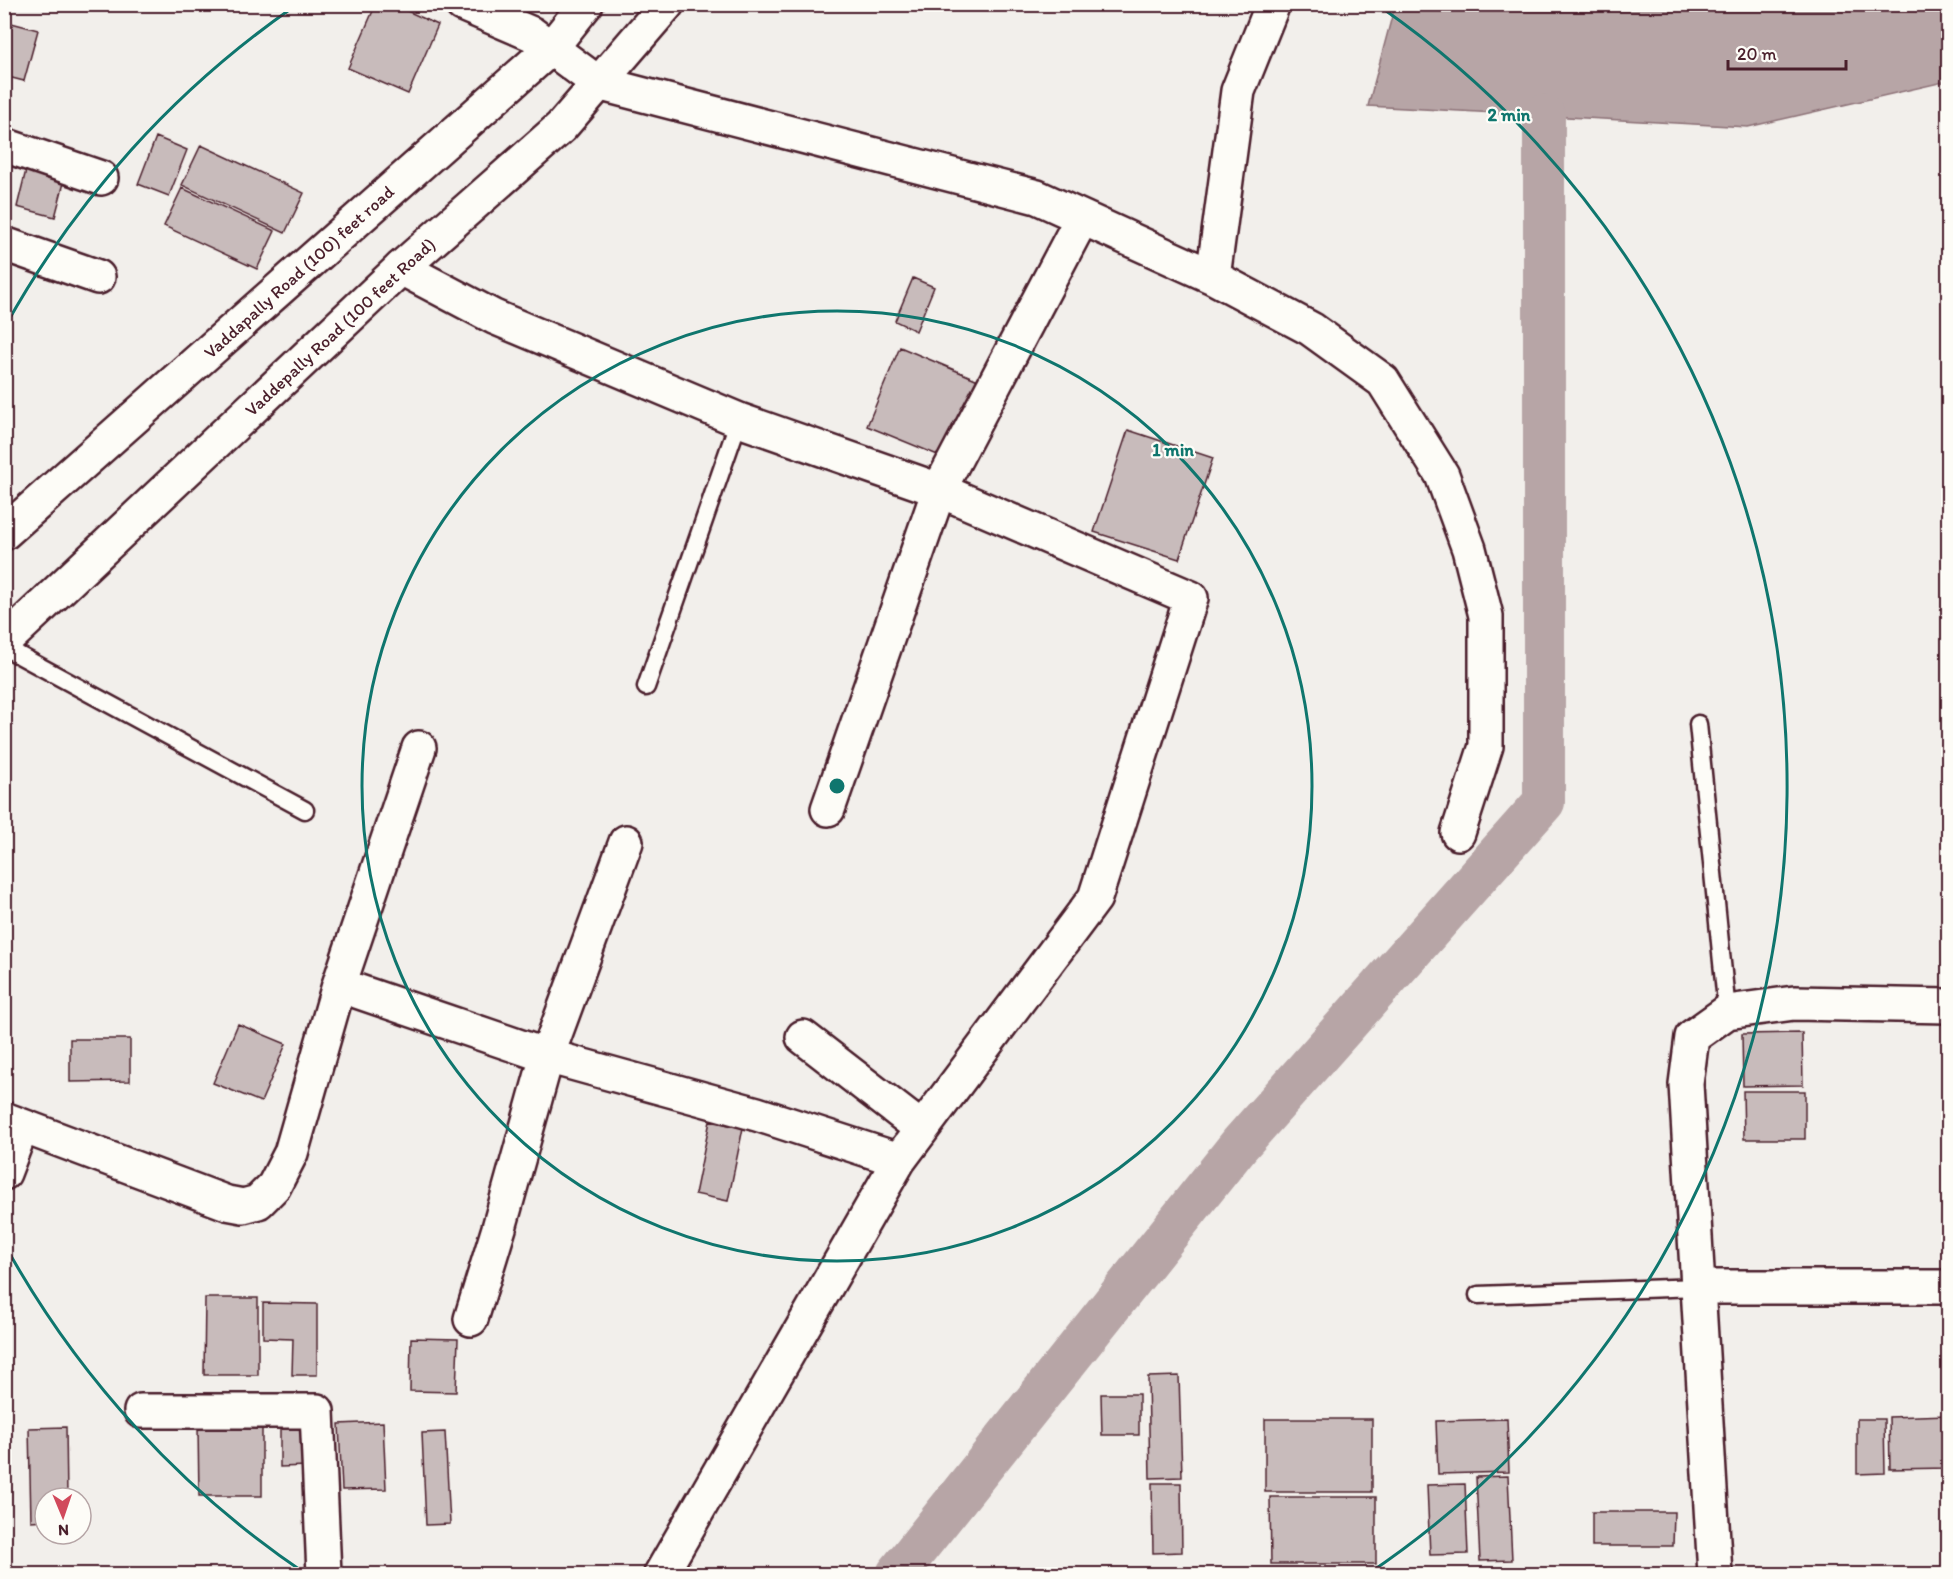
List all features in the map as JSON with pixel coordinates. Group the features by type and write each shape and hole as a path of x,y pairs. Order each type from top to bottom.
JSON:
{"street":[{"path":"462,4 539,29 598,83 1037,197 1213,278 1311,329 1383,381 1442,475 1469,549 1486,616 1486,746 1458,833"},
{"name":"Vaddapally Road (100) feet road","path":"4,533 539,29 586,4"},
{"name":"Vaddepally Road (100 feet Road)","path":"4,642 401,268 561,127 667,4"},
{"path":"1213,278 1238,91 1273,4"},
{"path":"4,145 101,178"},
{"path":"828,809 939,490 1082,218"},
{"path":"4,244 98,277"},
{"path":"401,268 494,317 739,420 939,490 1191,598 1095,898 899,1160 661,1575"},
{"path":"4,1173 13,1123 227,1203 243,1206 258,1202 274,1186 291,1153 339,985 419,748"},
{"path":"471,1319 547,1056 626,842"},
{"path":"339,985 547,1056 757,1114 899,1160"},
{"path":"1715,1575 1686,1084 1692,1037 1726,1012 1794,1004 1948,1006"},
{"path":"803,1037 922,1129"},
{"path":"1698,1287 1948,1287"},
{"path":"141,1411 317,1411 324,1575"}],"lane":[{"path":"646,687 739,420"},
{"path":"4,647 304,810"},
{"path":"1698,724 1726,1012"},
{"path":"1478,1295 1698,1287"}],"shaded area":[{"path":"1395,5 1948,5 1948,81 1748,127 1368,106"}],"building":[{"path":"376,4 392,4 438,25 408,94 348,68"},
{"path":"4,21 38,30 24,81 4,76"},
{"path":"156,137 187,150 169,196 138,184"},
{"path":"201,145 304,193 285,233 182,185"},
{"path":"27,166 66,175 55,217 17,207"},
{"path":"182,188 275,231 257,269 164,226"},
{"path":"913,278 934,287 916,331 895,321"},
{"path":"900,347 978,380 945,458 867,426"},
{"path":"1128,430 1213,458 1179,559 1094,532"},
{"path":"238,1024 286,1044 261,1102 213,1083"},
{"path":"1802,1033 1803,1085 1743,1086 1742,1034"},
{"path":"70,1039 130,1039 130,1081 70,1082"},
{"path":"1743,1091 1805,1091 1805,1139 1744,1139"},
{"path":"710,1121 743,1128 728,1201 695,1194"},
{"path":"205,1298 258,1298 258,1375 204,1375"},
{"path":"263,1303 317,1304 317,1375 292,1375 293,1339 263,1338"},
{"path":"411,1338 458,1339 456,1392 410,1391"},
{"path":"1179,1376 1182,1477 1150,1478 1148,1377"},
{"path":"1101,1394 1139,1394 1139,1435 1102,1435"},
{"path":"1948,1415 1948,1468 1890,1469 1889,1417"},
{"path":"1265,1419 1372,1419 1372,1492 1265,1492"},
{"path":"1507,1419 1509,1472 1438,1474 1436,1421"},
{"path":"1857,1419 1884,1419 1885,1473 1857,1474"},
{"path":"383,1422 386,1489 342,1490 339,1424"},
{"path":"66,1427 67,1486 33,1486 33,1521 31,1521 29,1428"},
{"path":"198,1427 262,1427 262,1496 199,1496"},
{"path":"280,1427 307,1427 307,1466 280,1467"},
{"path":"445,1432 450,1524 426,1525 422,1433"},
{"path":"1508,1476 1512,1560 1480,1561 1476,1477"},
{"path":"1152,1483 1181,1483 1182,1552 1153,1553"},
{"path":"1465,1484 1468,1554 1430,1555 1427,1485"},
{"path":"1270,1497 1376,1497 1376,1564 1271,1564"},
{"path":"1592,1512 1674,1512 1673,1546 1592,1546"}],"waterway":[{"path":"897,1574 1240,1144 1544,802 1544,115"}]}
